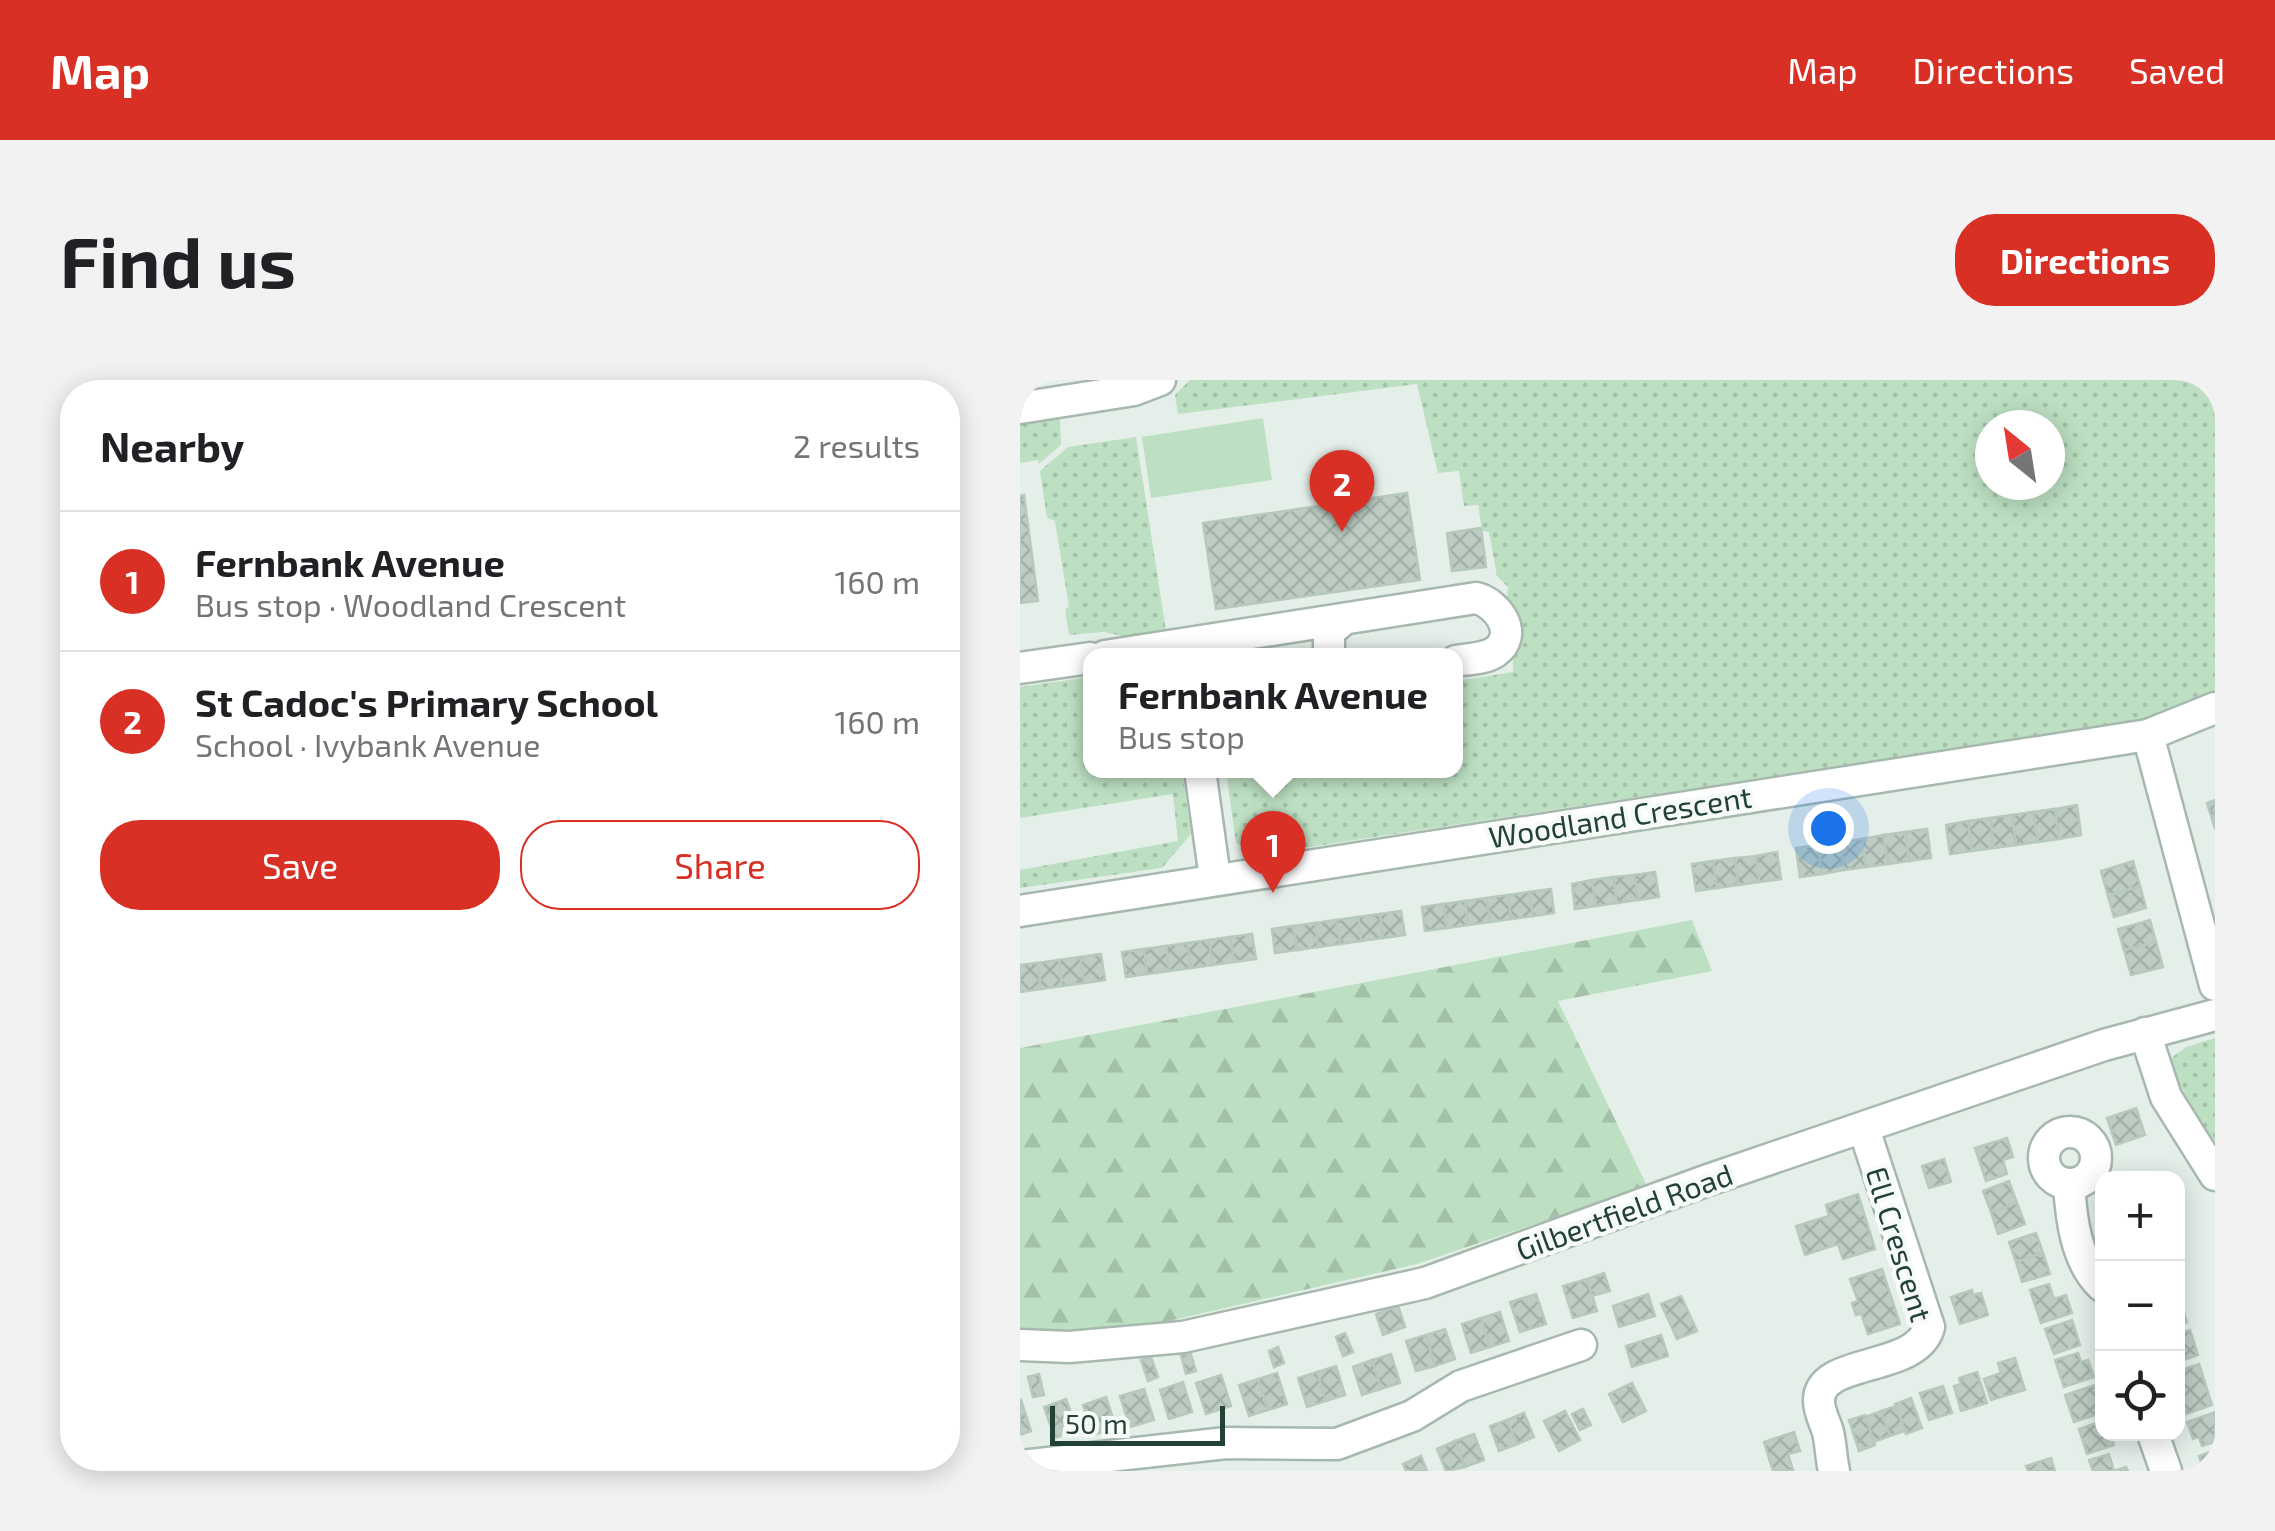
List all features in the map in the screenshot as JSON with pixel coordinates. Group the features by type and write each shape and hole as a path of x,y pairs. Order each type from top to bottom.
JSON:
{"street":[{"path":"1020,408 1134,390 1160,380"},
{"path":"1190,648 1226,637 1476,598 1488,601 1500,613 1504,638 1494,653 1463,660"},
{"path":"1329,648 1329,632 1344,619"},
{"path":"1020,668 1083,659"},
{"name":"Woodland Crescent","path":"1020,910 2148,735 2215,708"},
{"path":"2148,735 2202,889 2215,985"},
{"path":"1201,778 1216,878"},
{"name":"Gilbertfield Road","path":"1020,1346 1069,1347 1182,1337 1425,1283 1708,1180 2146,1032 2215,1015"},
{"path":"2146,1032 2166,1097 2215,1175"},
{"name":"Ell Crescent","path":"1834,1471 1819,1402 1822,1388 1837,1376 1913,1350 1924,1341 1929,1327 1864,1129"},
{"path":"2070,1184 2071,1216 2095,1279"},
{"path":"1020,1466 1226,1443 1337,1444 1412,1416 1461,1386 1567,1361"},
{"path":"2155,1441 2166,1471"}],"green space":[{"path":"1190,380 2215,380 2215,690 2142,720 1257,855 1236,843 1227,778 1463,778 1463,680 1513,672 1513,609 1507,599 1508,587 1497,576 1489,532 1482,531 1478,505 1464,506 1459,471 1438,473 1417,384 1178,414 1175,395"},
{"path":"1060,417 1061,445 1039,464 1038,460 1020,463 1020,423"},
{"path":"1263,418 1272,480 1151,498 1142,437"},
{"path":"1136,437 1166,631 1127,637 1104,632 1069,635 1065,609 1069,607 1055,521 1047,518 1040,471 1068,447"},
{"path":"1083,678 1083,778 1183,778 1191,834 1162,868 1020,888 1020,870 1178,841 1173,794 1020,818 1020,687"},
{"path":"1692,920 1712,971 1558,1001 1647,1186 1417,1264 1086,1340 1020,1334 1020,1048"},
{"path":"2215,1038 2215,1142 2199,1121 2171,1068 2171,1058 2186,1047"}],"building":[{"path":"1407,493 1420,580 1216,609 1203,523"},
{"path":"1024,495 1038,601 1020,603 1020,496"},
{"path":"1481,528 1486,567 1452,571 1447,533"},
{"path":"2215,800 2215,829 2207,803"},
{"path":"2077,805 2081,835 2059,839 2055,809"},
{"path":"2055,809 2059,839 2038,842 2033,812"},
{"path":"2033,812 2038,842 2016,845 2012,815"},
{"path":"2012,815 2016,845 1994,848 1990,818"},
{"path":"1990,818 1994,848 1972,851 1968,821"},
{"path":"1968,821 1972,851 1950,854 1946,825"},
{"path":"1927,829 1931,858 1909,861 1905,832"},
{"path":"1905,832 1909,861 1888,864 1883,835"},
{"path":"1883,835 1888,864 1866,867 1862,839"},
{"path":"1862,839 1866,867 1844,870 1840,842"},
{"path":"1840,842 1844,870 1822,874 1818,845"},
{"path":"1818,845 1822,874 1800,877 1796,848"},
{"path":"1777,852 1781,879 1759,882 1756,856"},
{"path":"1756,856 1759,882 1738,885 1735,858"},
{"path":"1735,858 1738,885 1717,888 1713,861"},
{"path":"1713,861 1717,888 1696,891 1692,864"},
{"path":"2133,861 2140,886 2108,896 2101,871"},
{"path":"1655,872 1659,897 1638,900 1634,875"},
{"path":"1634,875 1638,900 1617,903 1613,877"},
{"path":"1613,877 1617,903 1596,906 1592,880"},
{"path":"1592,880 1596,906 1575,909 1572,884"},
{"path":"2140,886 2146,908 2114,917 2108,896"},
{"path":"1551,889 1554,913 1533,916 1529,892"},
{"path":"1529,892 1533,916 1511,919 1508,895"},
{"path":"1508,895 1511,919 1490,922 1486,898"},
{"path":"1486,898 1490,922 1468,925 1465,901"},
{"path":"1465,901 1468,925 1447,928 1443,904"},
{"path":"1443,904 1447,928 1425,931 1422,907"},
{"path":"1401,911 1405,935 1383,938 1380,914"},
{"path":"1380,914 1383,938 1361,941 1358,917"},
{"path":"1358,917 1361,941 1340,944 1336,920"},
{"path":"1336,920 1340,944 1318,947 1315,923"},
{"path":"2150,920 2156,942 2124,950 2118,929"},
{"path":"1315,923 1318,947 1297,950 1293,926"},
{"path":"1293,926 1297,950 1275,953 1272,929"},
{"path":"1252,934 1256,959 1234,962 1230,937"},
{"path":"1230,937 1234,962 1212,965 1209,940"},
{"path":"1209,940 1212,965 1191,968 1187,943"},
{"path":"2156,942 2163,967 2131,975 2124,950"},
{"path":"1187,943 1191,968 1169,971 1166,946"},
{"path":"1166,946 1169,971 1147,974 1144,949"},
{"path":"1144,949 1147,974 1126,977 1122,952"},
{"path":"1101,954 1105,980 1084,983 1080,957"},
{"path":"1080,957 1084,983 1062,986 1059,960"},
{"path":"1059,960 1062,986 1041,989 1037,963"},
{"path":"1037,963 1041,989 1020,992 1020,965"},
{"path":"2136,1108 2145,1135 2116,1145 2107,1118"},
{"path":"2007,1138 2013,1157 2003,1160 2007,1174 1986,1181 1975,1148"},
{"path":"1944,1159 1951,1182 1929,1188 1922,1166"},
{"path":"2009,1181 2017,1203 1991,1212 1983,1191"},
{"path":"1858,1194 1875,1249 1843,1259 1838,1244 1805,1255 1796,1226 1829,1216 1826,1205"},
{"path":"2017,1203 2025,1224 1998,1234 1991,1212"},
{"path":"2036,1233 2043,1253 2016,1262 2009,1242"},
{"path":"2043,1253 2050,1274 2022,1282 2016,1262"},
{"path":"1882,1269 1900,1324 1868,1334 1861,1313 1856,1315 1852,1303 1858,1301 1850,1279"},
{"path":"1604,1273 1610,1291 1592,1296 1587,1279"},
{"path":"1587,1279 1597,1311 1573,1318 1563,1286"},
{"path":"2049,1284 2054,1299 2066,1295 2072,1313 2041,1323 2030,1290"},
{"path":"1972,1290 1973,1295 1981,1293 1988,1315 1960,1324 1951,1297"},
{"path":"1536,1294 1546,1324 1520,1332 1510,1302"},
{"path":"1648,1294 1655,1316 1619,1327 1613,1306"},
{"path":"1681,1296 1697,1331 1677,1339 1661,1304"},
{"path":"1398,1306 1405,1327 1383,1335 1376,1314"},
{"path":"1500,1312 1509,1341 1490,1347 1481,1318"},
{"path":"1481,1318 1490,1347 1471,1353 1462,1324"},
{"path":"2072,1320 2080,1345 2054,1354 2045,1329"},
{"path":"1445,1329 1455,1359 1435,1366 1426,1335"},
{"path":"2190,1330 2198,1355 2185,1360 2185,1351 2185,1332"},
{"path":"1345,1333 1353,1352 1343,1356 1336,1337"},
{"path":"1426,1335 1435,1366 1416,1371 1406,1341"},
{"path":"1661,1335 1668,1356 1632,1367 1626,1346"},
{"path":"1278,1347 1284,1363 1274,1367 1269,1351"},
{"path":"1190,1352 1196,1371 1186,1374 1181,1355"},
{"path":"2078,1353 2081,1362 2088,1360 2094,1377 2064,1387 2055,1360"},
{"path":"1391,1354 1400,1383 1381,1389 1372,1360"},
{"path":"1151,1357 1158,1377 1148,1381 1141,1360"},
{"path":"2015,1358 2025,1390 1991,1400 1984,1379 2001,1373 1998,1363"},
{"path":"1372,1360 1381,1389 1362,1395 1353,1367"},
{"path":"2199,1364 2212,1405 2186,1414 2185,1411 2185,1369"},
{"path":"1336,1366 1345,1395 1326,1401 1317,1372"},
{"path":"1317,1372 1326,1401 1307,1407 1298,1378"},
{"path":"1977,1372 1987,1403 1961,1411 1954,1386 1961,1384 1959,1378"},
{"path":"1277,1373 1287,1404 1268,1410 1258,1379"},
{"path":"1039,1374 1044,1395 1033,1397 1028,1377"},
{"path":"1221,1375 1231,1406 1206,1414 1196,1383"},
{"path":"1258,1379 1268,1410 1249,1416 1239,1385"},
{"path":"1183,1382 1192,1412 1169,1419 1160,1390"},
{"path":"1632,1383 1646,1411 1623,1422 1609,1394"},
{"path":"2095,1385 2095,1415 2074,1422 2065,1395"},
{"path":"1943,1386 1952,1413 1929,1420 1920,1393"},
{"path":"1144,1389 1154,1420 1130,1427 1120,1396"},
{"path":"1106,1397 1116,1428 1093,1435 1083,1405"},
{"path":"1911,1398 1922,1428 1906,1434 1895,1404"},
{"path":"1066,1399 1077,1430 1055,1438 1044,1407"},
{"path":"1020,1401 1031,1431 1020,1435"},
{"path":"1896,1406 1905,1431 1890,1436 1881,1411"},
{"path":"1583,1409 1591,1425 1580,1430 1572,1414"},
{"path":"1565,1411 1580,1440 1559,1451 1544,1421"},
{"path":"1881,1411 1890,1436 1874,1442 1865,1417"},
{"path":"2215,1412 2215,1442 2202,1446 2199,1437 2193,1439 2187,1422"},
{"path":"1524,1413 1534,1437 1517,1444 1507,1420"},
{"path":"1865,1415 1875,1445 1859,1451 1849,1420"},
{"path":"1507,1420 1517,1444 1499,1451 1490,1426"},
{"path":"2095,1423 2095,1441 2113,1441 2114,1445 2087,1454 2079,1429"},
{"path":"1794,1432 1800,1451 1788,1454 1793,1470 1773,1471 1764,1442"},
{"path":"1474,1434 1484,1460 1465,1467 1455,1441"},
{"path":"1455,1441 1465,1467 1446,1471 1437,1449"},
{"path":"2215,1450 2215,1471 2204,1471 2199,1456"},
{"path":"2109,1454 2114,1471 2093,1471 2089,1460"},
{"path":"1421,1456 1427,1471 1406,1471 1403,1464"},
{"path":"2051,1458 2055,1471 2028,1471 2026,1466"}],"place":[{"name":"St Cadoc's Primary School","path":"1342,532"},
{"name":"Fernbank Avenue","path":"1273,893"}]}
